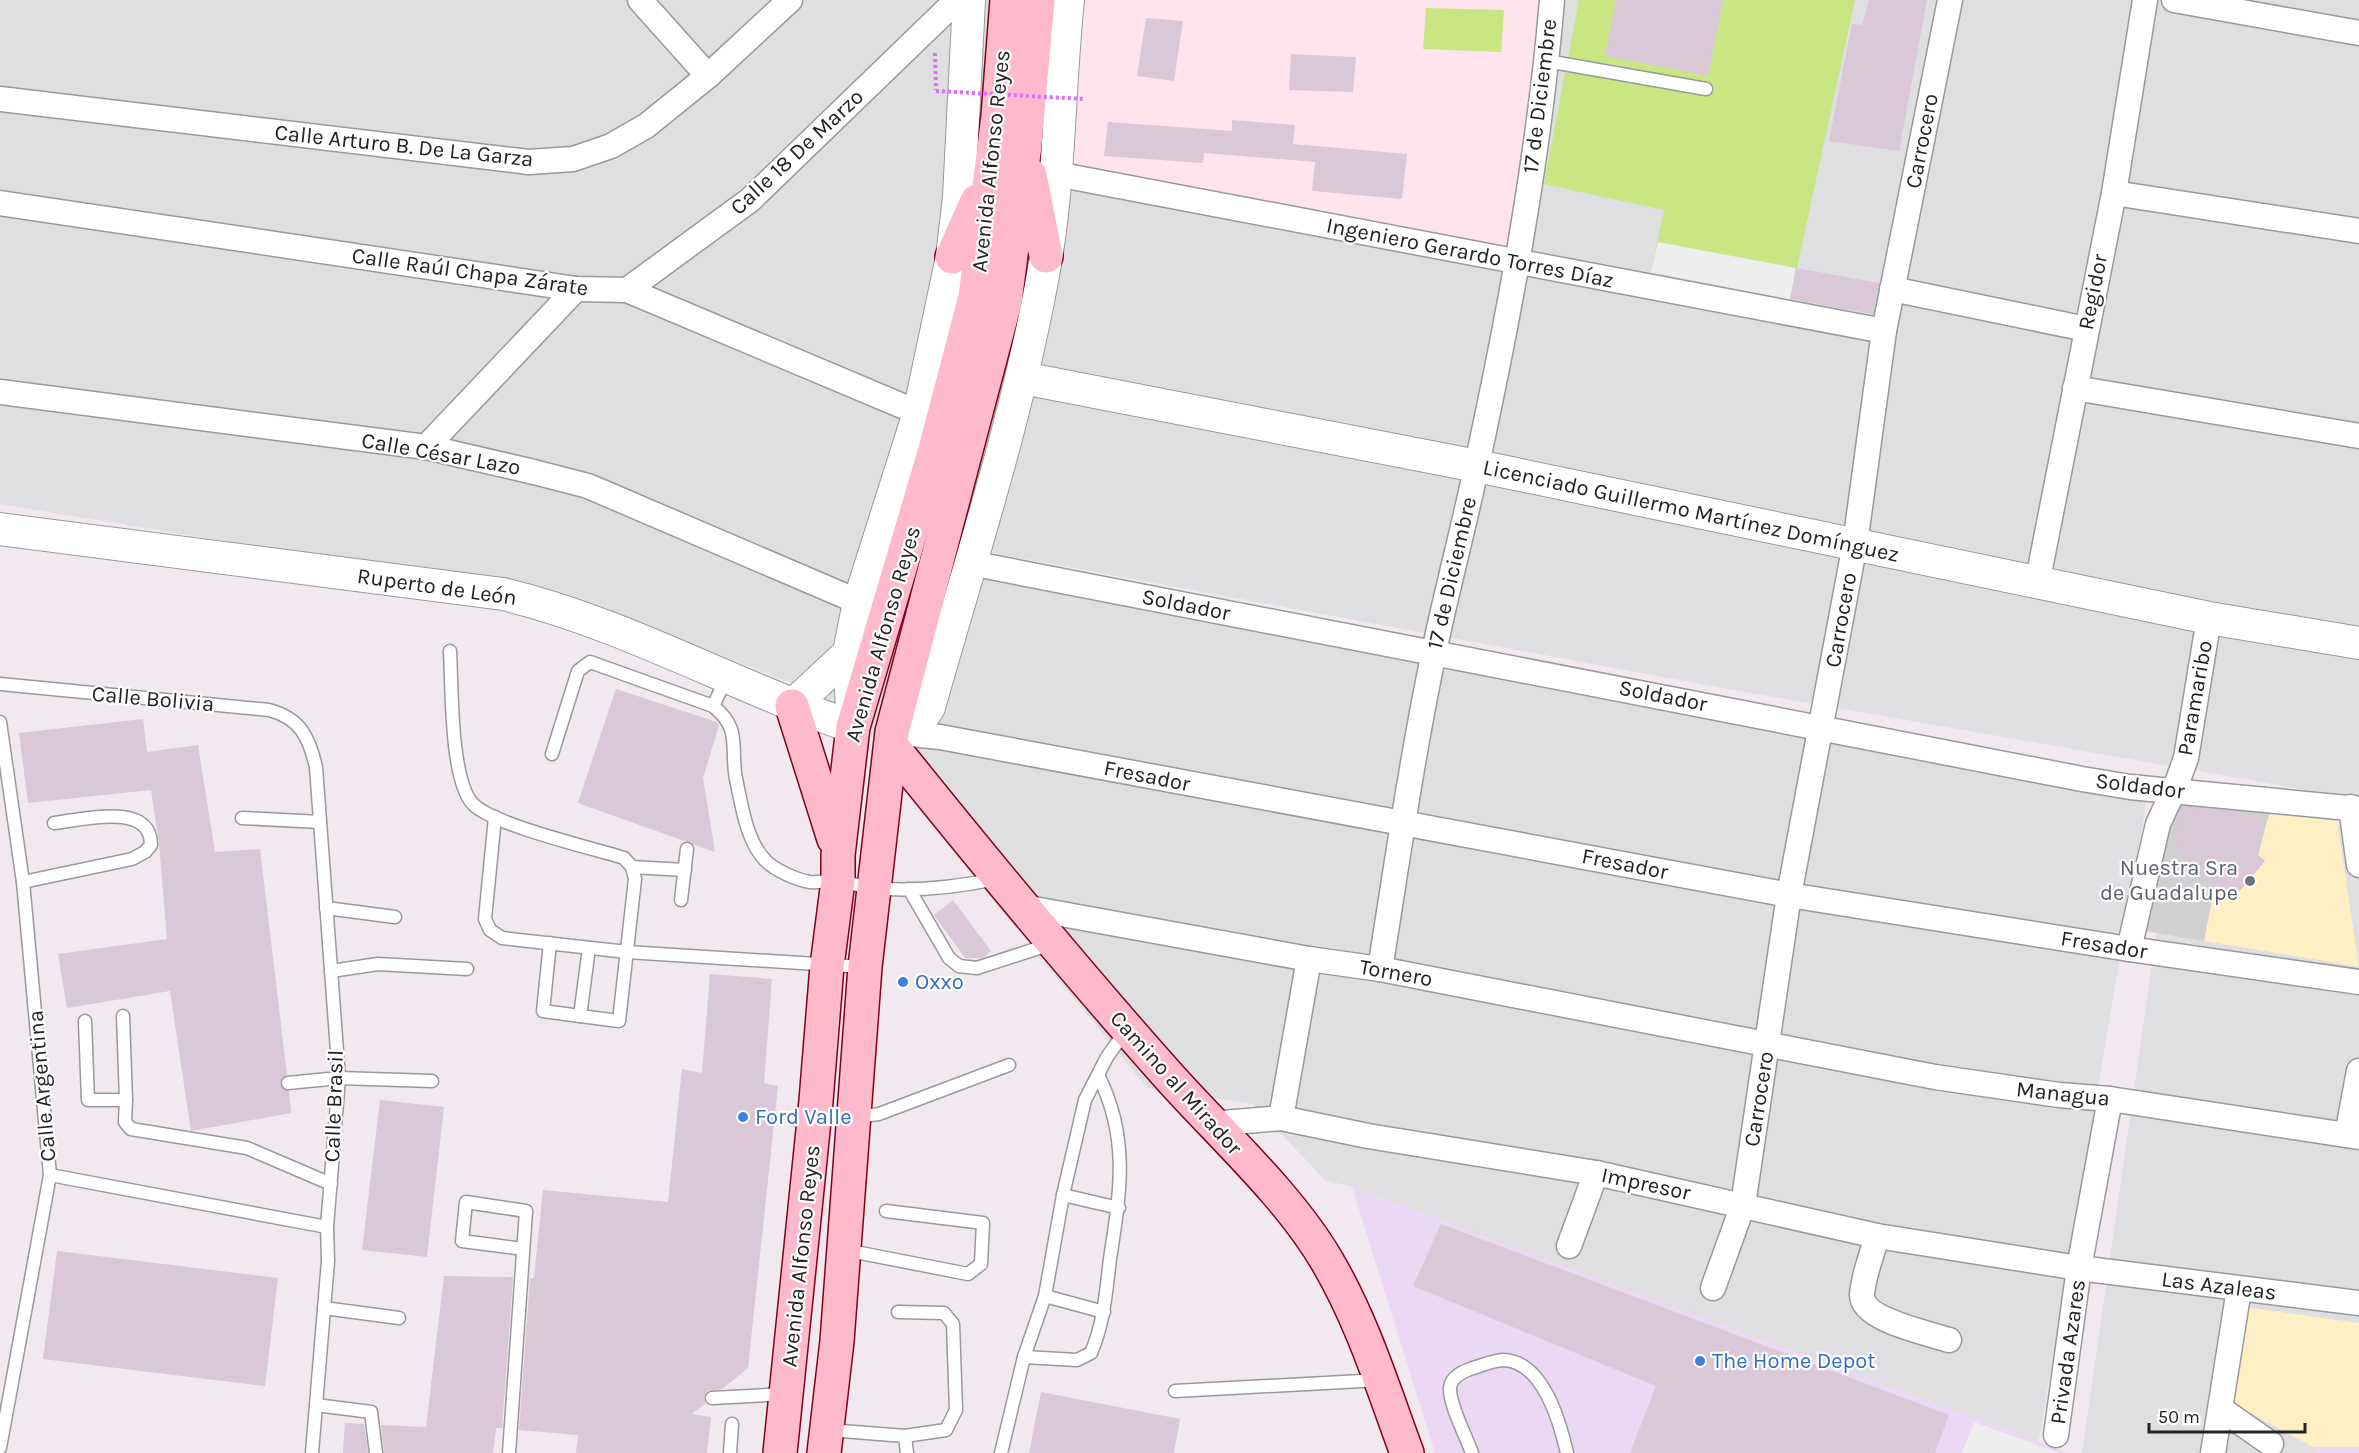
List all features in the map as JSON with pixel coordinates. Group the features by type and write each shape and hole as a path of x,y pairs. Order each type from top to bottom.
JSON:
{"main road":[{"name":"Avenida Alfonso Reyes","path":"780,1453 816,1101 827,966 853,727 934,453 975,297 992,167 1007,0"},
{"name":"Avenida Alfonso Reyes","path":"826,1442 844,1249 865,967 892,739 1005,302 1025,145 1038,0"},
{"path":"1025,145 1046,256"},
{"path":"952,258 992,167"},
{"path":"792,706 838,868"},
{"path":"853,727 892,739"},
{"name":"Camino al Mirador","path":"892,739 997,879 1211,1124 1290,1208 1327,1259 1352,1307 1407,1453"}],"street":[{"path":"640,0 708,76"},
{"name":"Calle Arturo B. De La Garza","path":"0,99 528,162 573,159 611,146 646,126 708,76 790,0"},
{"name":"Calle 18 De Marzo","path":"627,290 750,201 957,0"},
{"path":"853,727 849,652 859,602 919,413 952,258 959,197 969,0"},
{"path":"892,739 921,719 929,707 1023,378 1046,256 1056,174 1068,0"},
{"name":"17 de Diciembre","path":"1380,969 1403,823 1434,652 1477,466 1518,262 1547,61 1552,0"},
{"name":"Carrocero","path":"1713,1288 1743,1205 1789,895 1855,544 1884,331 1950,0"},
{"name":"Regidor","path":"2037,584 2114,193 2145,0"},
{"path":"2174,0 2359,33"},
{"name":"Ingeniero Gerardo Torres Díaz","path":"1056,174 1884,331"},
{"path":"2114,193 2359,231"},
{"name":"Calle Raúl Chapa Zárate","path":"0,203 576,289 627,290 919,413"},
{"path":"426,447 576,289"},
{"path":"1892,289 2086,329"},
{"name":"Licenciado Guillermo Martínez Domínguez","path":"1023,378 1477,466 2037,584 2209,618 2359,643"},
{"path":"2075,388 2359,436"},
{"name":"Calle César Lazo","path":"0,392 426,447 588,486 859,602"},
{"name":"Ruperto de León","path":"0,530 503,594 553,606 792,706 853,727"},
{"name":"Soldador","path":"970,563 2082,779 2355,808"},
{"name":"Paramaribo","path":"2129,949 2158,824 2186,758 2209,618"},
{"path":"792,706 849,652"},
{"name":"Fresador","path":"892,739 940,737 1789,895 2129,949 2359,982"},
{"path":"2355,808 2359,865"},
{"name":"Tornero","path":"1023,907 1309,959 1380,969 1767,1046"},
{"path":"1281,1118 1309,959"},
{"name":"Managua","path":"1767,1046 1986,1085 2110,1099 2353,1136"},
{"path":"2353,1136 2359,1071"},
{"name":"Privada Azares","path":"2056,1436 2079,1268 2110,1099"},
{"name":"Impresor","path":"1211,1124 1281,1118 1368,1136 1596,1173 1877,1236 2079,1268"},
{"path":"1569,1246 1596,1173"},
{"path":"1877,1236 1862,1296 1865,1308 1876,1317 1949,1340"},
{"name":"Las Azaleas","path":"2079,1268 2359,1303"},
{"path":"2213,1453 2239,1289"},
{"path":"2221,1409 2271,1444"}],"lane":[{"path":"1547,61 1706,89"},
{"path":"450,651 457,758 462,786 473,804 495,817 624,858 632,867 635,879 619,1021 543,1011 550,943"},
{"path":"552,754 578,671 590,662 713,706 726,716 734,732 734,765 742,811 753,843 765,861 809,882 838,868 873,888 909,889 967,885 997,879"},
{"path":"713,706 727,677"},
{"name":"Calle Bolivia","path":"0,684 268,710 285,714 301,726"},
{"name":"Calle Argentina","path":"0,722 23,882 50,1175 0,1448"},
{"name":"Calle Brasil","path":"301,726 311,744 316,767 339,1078 327,1227 328,1261 312,1453"},
{"path":"23,882 132,858 145,852 151,845 148,829 142,823 129,817 105,817 54,823"},
{"path":"495,817 485,919 490,930 502,938 627,952 865,967"},
{"path":"242,818 320,822"},
{"path":"681,900 687,849"},
{"path":"632,867 685,870"},
{"path":"909,889 949,958 959,966 977,968 1054,943"},
{"path":"326,908 394,917"},
{"path":"580,1016 589,948"},
{"path":"331,970 378,964 467,969"},
{"path":"123,1016 125,1122 131,1129 240,1146 331,1184"},
{"path":"85,1021 88,1100 126,1100"},
{"path":"1001,1453 1024,1356 1045,1296 1063,1196 1086,1100 1107,1057 1127,1029"},
{"path":"854,1117 879,1114 1010,1065"},
{"path":"1024,1356 1077,1360 1091,1353 1104,1312 1119,1208 1121,1155 1111,1100 1098,1075"},
{"path":"288,1083 339,1078 432,1081"},
{"path":"50,1175 327,1227"},
{"path":"1063,1196 1119,1208"},
{"path":"509,1453 526,1211 466,1202 462,1241 523,1249"},
{"path":"844,1249 968,1274 981,1264 983,1223 886,1210"},
{"path":"1045,1296 1104,1312"},
{"path":"324,1308 399,1318"},
{"path":"826,1442 905,1436 946,1430 956,1410 953,1324 944,1313 898,1312"},
{"path":"1472,1453 1451,1398 1450,1386 1457,1376 1500,1360 1516,1363 1538,1379 1547,1392 1567,1453"},
{"path":"1174,1391 1380,1380"},
{"path":"712,1398 786,1394"},
{"path":"316,1405 371,1412 374,1419 376,1453"},
{"path":"730,1453 732,1424"},
{"path":"905,1436 907,1453"}],"path":[{"path":"936,91 1084,99"}],"shaded area":[{"path":"0,0 2359,0 2359,799 1728,689 987,552 913,545 2147,797 2038,1445 1352,1187 1325,1180 1253,1104 1147,1088 926,818 876,741 814,692 580,600 0,504"},
{"path":"1078,0 1543,0 1507,247 1062,177"},
{"path":"1658,242 1796,268 1790,300 1651,272"},
{"name":"Nuestra Sra de Guadalupe","path":"2176,795 2270,811 2359,967 2140,930"},
{"path":"2176,798 2359,829 2359,1446 2314,1447 2315,1453 2082,1453"},
{"path":"2270,811 2337,821 2359,967 2204,941 2214,890 2232,900 2264,861 2258,855"},
{"path":"1352,1187 2069,1453 1435,1453"},
{"path":"2245,1307 2359,1323 2359,1447 2313,1447 2228,1401"},
{"path":"1974,1422 2059,1453 1962,1453"},
{"path":"2313,1447 2359,1447 2359,1453 2315,1453"}],"green space":[{"path":"1579,0 1855,0 1790,300 1651,272 1664,210 1544,184"},
{"path":"1426,8 1504,10 1501,52 1423,49"}],"building":[{"path":"1616,0 1723,0 1708,76 1605,56"},
{"path":"1869,0 1927,0 1899,151 1829,141 1852,24 1862,25"},
{"path":"1146,18 1183,21 1174,81 1137,76"},
{"path":"1291,54 1356,57 1353,92 1289,90"},
{"path":"1232,120 1295,125 1293,144 1407,154 1402,199 1312,191 1315,162 1204,153 1203,163 1104,156 1108,122 1232,131"},
{"path":"1796,268 1879,283 1873,314 1790,299"},
{"path":"616,689 717,722 719,725 703,778 715,852 578,803"},
{"path":"143,719 147,752 198,745 215,852 260,849 287,1075 281,1079 280,1084 289,1091 291,1113 191,1131 170,991 67,1008 58,954 167,939 159,843 151,790 28,803 19,733"},
{"path":"2182,806 2255,815 2265,825 2258,855 2265,861 2232,900 2208,886 2214,880 2170,848 2178,838 2174,832"},
{"path":"953,900 991,951 983,958 965,958 934,915"},
{"path":"710,974 772,979 764,1083 778,1086 748,1368 722,1389 707,1391 704,1398 706,1403 692,1414 711,1417 707,1453 576,1453 578,1435 519,1430 530,1278 534,1278 543,1190 668,1202 682,1069 702,1073"},
{"path":"380,1100 444,1107 427,1257 362,1250"},
{"name":"The Home Depot","path":"1441,1224 1949,1415 1935,1453 1630,1453 1656,1386 1413,1286"},
{"path":"57,1251 278,1278 265,1386 43,1359"},
{"path":"444,1276 513,1277 502,1428 496,1428 493,1453 384,1453 381,1425 426,1427"},
{"path":"1041,1392 1180,1419 1174,1453 1029,1453"},
{"path":"345,1423 364,1424 368,1453 343,1453"}],"place":[{"name":"Nuestra Sra de Guadalupe","path":"2250,881"},
{"name":"Oxxo","path":"903,982"},
{"name":"Ford Valle","path":"743,1117"},
{"name":"The Home Depot","path":"1700,1361"}]}
